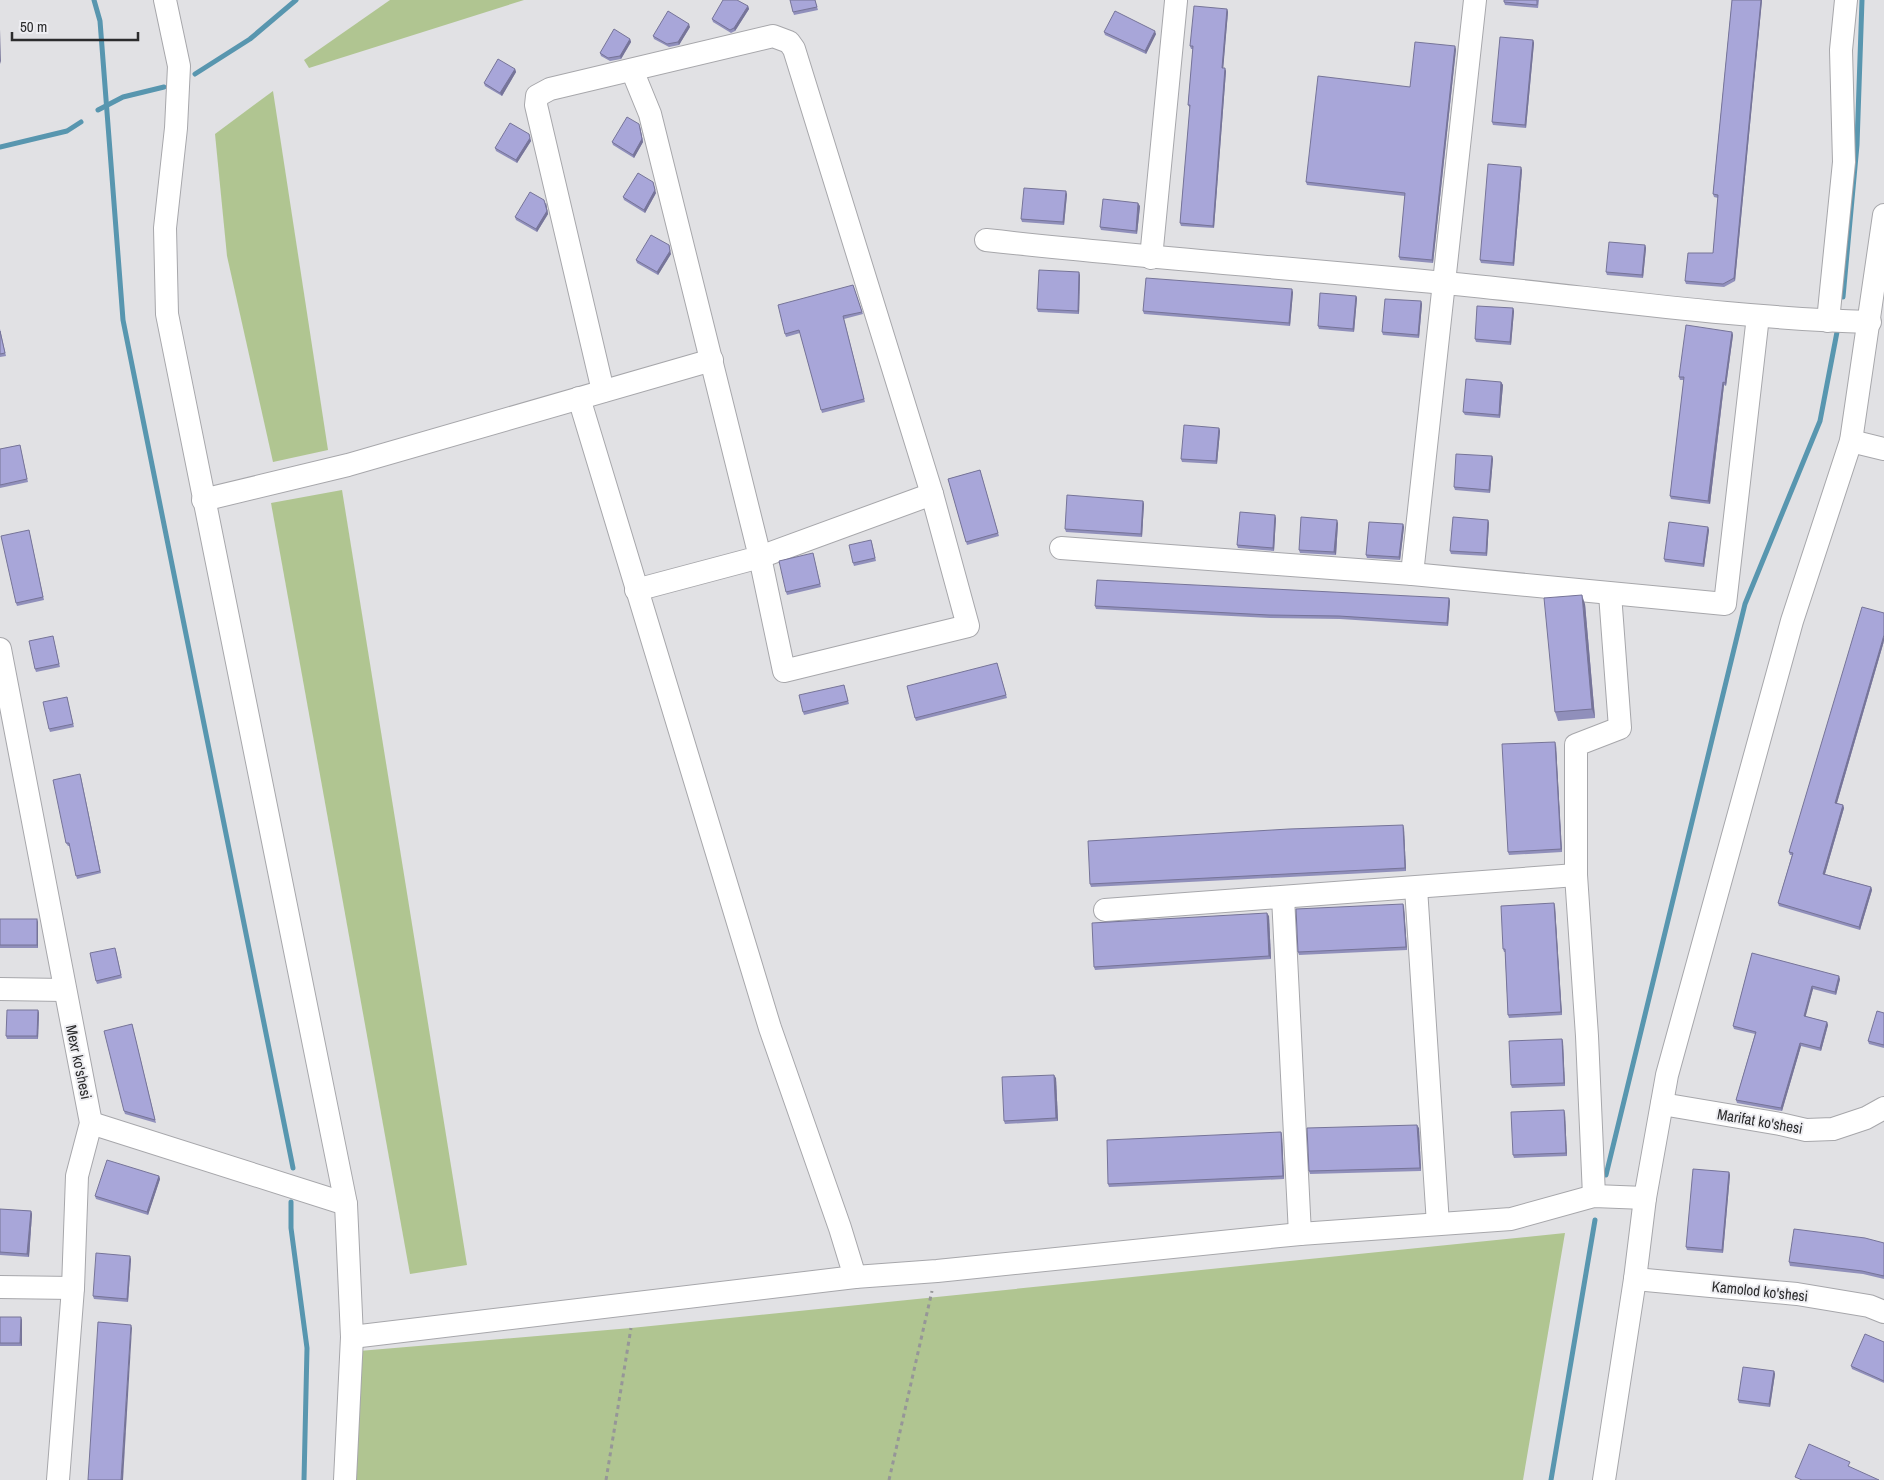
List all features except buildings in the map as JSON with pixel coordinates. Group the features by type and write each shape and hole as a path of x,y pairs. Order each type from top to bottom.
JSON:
{"street":[{"path":"165,0 179,66 176,128 165,228 167,314 346,1204 352,1336 345,1480"},
{"path":"1412,574 1475,0"},
{"path":"1828,321 1844,162 1841,50 1846,0"},
{"path":"1151,258 1176,2"},
{"path":"603,392 536,106 537,96 550,89 773,36 788,42 794,49 932,494 968,626 784,671 760,557 650,114 632,70"},
{"path":"1604,1480 1635,1279 1645,1198 1667,1075 1792,621 1851,441 1870,322 1884,215"},
{"path":"986,240 1151,258 1444,283 1758,316 1870,322"},
{"path":"1061,548 1412,574 1725,604 1758,316"},
{"path":"203,500 348,465 712,360"},
{"path":"579,398 770,1028 840,1228 855,1277"},
{"path":"1851,441 1884,449"},
{"path":"636,590 760,557 932,494"},
{"path":"1594,1196 1576,876 1576,745 1620,728 1610,594"},
{"name":"Mexr ko'shesi","path":"0,649 91,1123 77,1176 73,1288 58,1480"},
{"path":"1105,910 1576,876"},
{"path":"1416,888 1438,1224"},
{"path":"1283,897 1300,1234"},
{"path":"0,989 64,990"},
{"name":"Marifat ko'shesi","path":"1662,1104 1806,1130 1833,1129 1866,1118 1884,1108"},
{"path":"91,1123 346,1204"},
{"path":"352,1336 855,1277 937,1271 1300,1234 1511,1219 1594,1196 1645,1198"},
{"name":"Kamolod ko'shesi","path":"1635,1279 1797,1294 1869,1306 1884,1312"},
{"path":"0,1287 73,1288"}],"path":[{"path":"889,1480 937,1271"},
{"path":"606,1480 631,1328"}],"green space":[{"path":"390,0 524,0 309,68 304,60"},
{"path":"273,91 328,450 273,462 227,256 215,134"},
{"path":"342,490 467,1265 410,1274 271,503"},
{"path":"1565,1233 1523,1480 356,1480 359,1351 631,1328"}],"waterway":[{"path":"94,0 100,21 123,320 293,1168"},
{"path":"195,74 250,39 296,0"},
{"path":"1843,297 1857,145 1862,0"},
{"path":"98,110 123,97 164,87"},
{"path":"0,147 67,131 81,122"},
{"path":"1606,1175 1745,604 1820,421 1837,332"},
{"path":"291,1202 291,1228 307,1348 304,1480"},
{"path":"1551,1480 1595,1220"}]}
